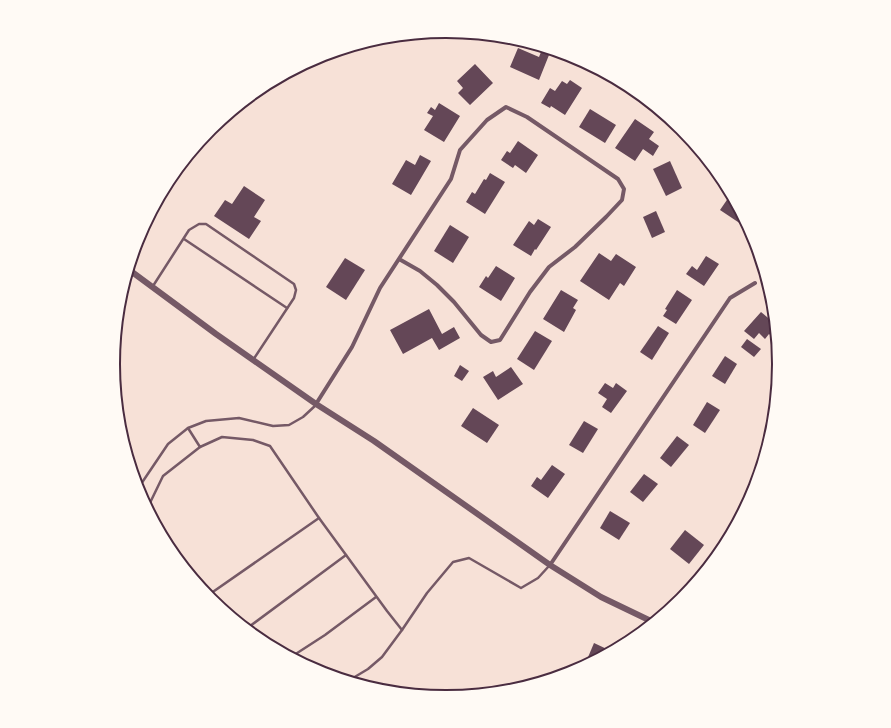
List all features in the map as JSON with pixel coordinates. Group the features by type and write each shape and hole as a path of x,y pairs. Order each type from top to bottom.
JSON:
{"street":[{"path":"316,404 352,347 380,288 451,179 460,150 487,120 506,107 527,117 618,179 624,189 622,200 606,217 575,247 549,267 530,292 500,340 491,342 481,335 454,302 437,285 420,271 399,259"},
{"path":"133,273 253,360 316,404 374,441 550,565 601,597 648,619"},
{"path":"550,565 730,298 755,283"}],"lane":[{"path":"152,287 189,230 199,224 206,224 294,284 296,290 294,298 253,360"},
{"path":"184,239 287,308"},
{"path":"142,484 168,444 188,428 206,421 239,418 273,426 289,425 303,418 316,404"},
{"path":"188,428 200,447"},
{"path":"150,502 163,476 200,447 222,437 253,440 270,446 319,518 376,597 402,630"},
{"path":"212,592 319,518"},
{"path":"251,626 346,555"},
{"path":"355,677 368,669 382,657 427,593 452,562 469,558 521,588 538,578 550,565"},
{"path":"296,654 325,635 376,597"}],"building":[{"path":"518,48 539,57 541,52 549,55 539,80 510,67"},
{"path":"475,64 493,83 470,105 458,93 463,88 457,81"},
{"path":"570,80 582,88 565,115 551,106 550,108 541,103 550,88 555,91 562,81 567,84"},
{"path":"439,103 460,116 444,142 424,130 433,116 427,113 431,107 435,110"},
{"path":"590,109 616,125 605,143 579,127"},
{"path":"635,119 654,132 649,139 659,146 653,156 643,149 635,161 615,148"},
{"path":"518,141 538,155 526,173 515,165 513,168 501,160 507,151 510,153"},
{"path":"420,155 431,161 411,195 392,184 406,160 415,165"},
{"path":"670,161 682,188 666,196 653,169"},
{"path":"490,173 505,182 485,214 466,202 472,192 475,194 484,179 486,180"},
{"path":"244,186 265,200 254,217 261,221 249,239 214,216 225,200 232,204"},
{"path":"727,200 739,223 720,210"},
{"path":"656,211 665,232 652,238 643,217"},
{"path":"538,219 551,227 531,256 513,245 529,221 534,225"},
{"path":"450,225 469,237 453,263 434,251"},
{"path":"599,253 611,261 616,254 636,267 624,286 620,283 609,300 580,281"},
{"path":"706,256 719,264 704,286 686,274 692,266 697,270"},
{"path":"345,258 365,270 346,300 326,287"},
{"path":"496,266 515,278 501,301 479,287 486,276 488,278"},
{"path":"561,290 578,300 573,308 576,310 564,332 543,319"},
{"path":"677,290 692,300 676,324 663,316 667,310 665,309"},
{"path":"429,309 442,334 454,327 460,338 439,350 432,338 403,354 390,330"},
{"path":"761,312 768,318 770,335 769,334 765,339 759,333 754,339 744,331"},
{"path":"658,326 669,333 652,360 640,352"},
{"path":"535,331 552,341 534,370 517,359"},
{"path":"747,339 761,349 754,357 741,347"},
{"path":"725,356 737,364 725,384 712,376"},
{"path":"460,365 469,371 462,381 454,376"},
{"path":"511,367 523,384 498,400 483,377 493,371 496,377"},
{"path":"605,383 613,388 616,383 627,391 611,413 602,407 607,399 598,393"},
{"path":"707,402 720,410 705,433 693,425"},
{"path":"473,408 499,425 487,443 461,426"},
{"path":"584,421 598,429 583,453 569,445"},
{"path":"677,436 689,445 671,467 660,458"},
{"path":"552,465 565,474 548,498 531,486 537,477 541,480"},
{"path":"644,474 658,484 643,502 630,492"},
{"path":"610,511 630,523 619,540 600,528"},
{"path":"685,530 704,545 689,564 670,549"},
{"path":"594,643 605,648 590,656 588,657"}]}
